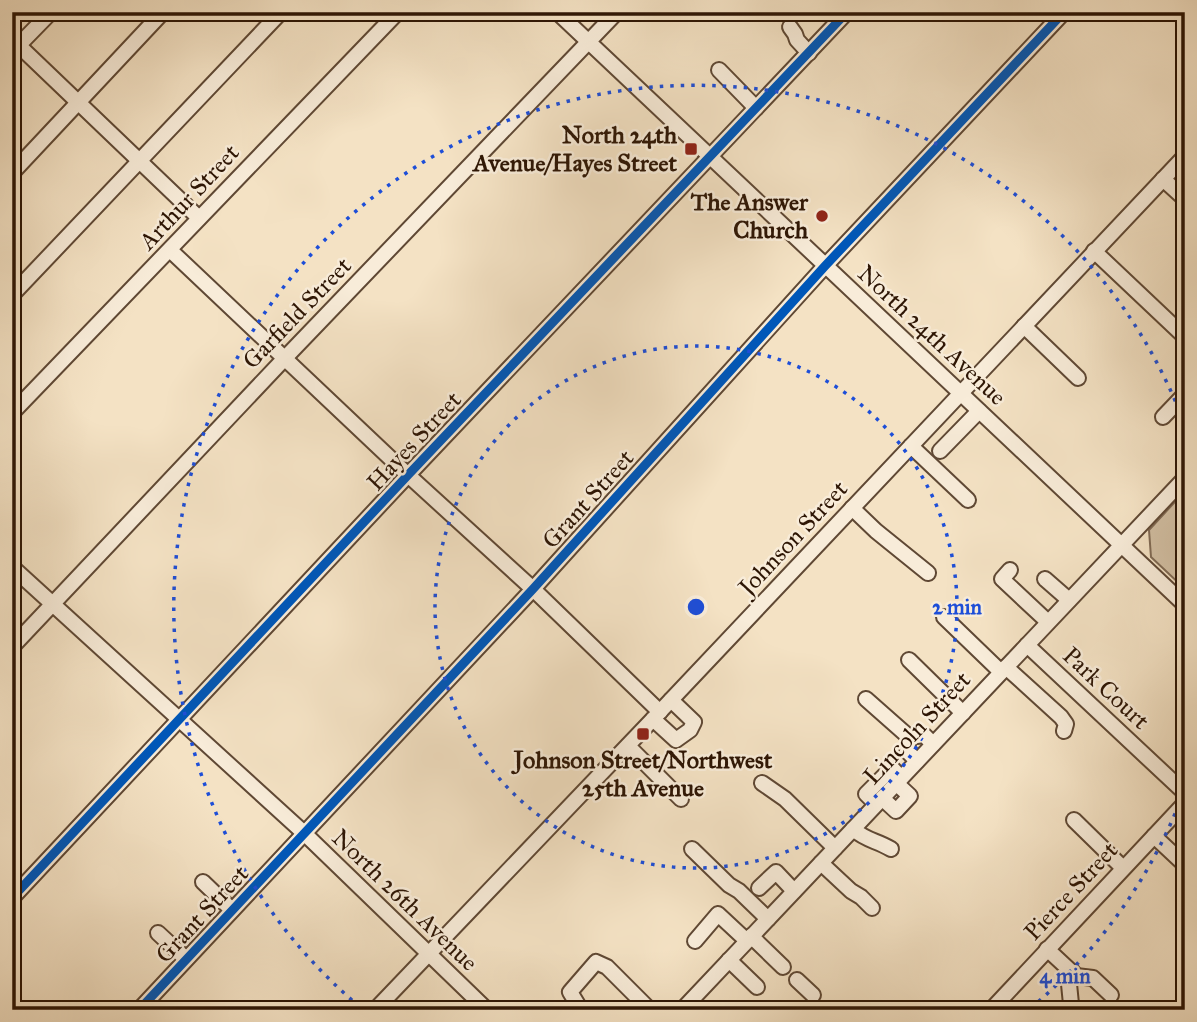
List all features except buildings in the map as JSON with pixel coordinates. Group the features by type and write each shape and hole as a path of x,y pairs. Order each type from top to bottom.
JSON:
{"street":[{"path":"51,12 15,45 79,102 199,218"},
{"path":"12,173 163,12"},
{"path":"12,295 282,12"},
{"name":"Arthur Street","path":"12,413 171,251 199,218 398,12"},
{"name":"North 24th Avenue","path":"556,12 1185,605"},
{"name":"Garfield Street","path":"12,647 617,12"},
{"name":"Hayes Street","path":"12,898 847,12"},
{"name":"Grant Street","path":"139,1010 533,589 825,266 1064,12"},
{"path":"790,27 797,40 809,52"},
{"path":"719,70 757,108"},
{"name":"Johnson Street","path":"375,1010 1185,156"},
{"path":"1163,179 1185,199"},
{"path":"171,251 533,589 676,740 690,730 694,722 671,700"},
{"path":"1094,251 1185,337"},
{"path":"1024,326 1078,378"},
{"path":"1163,417 1185,394"},
{"path":"940,451 979,411"},
{"path":"911,446 968,500"},
{"name":"Lincoln Street","path":"899,780 1185,478"},
{"path":"852,508 928,573"},
{"name":"North 26th Avenue","path":"12,567 180,719 487,1010"},
{"path":"1010,570 1002,579 1048,622"},
{"path":"1045,579 1069,600"},
{"path":"944,617 1061,717 1066,724 1064,730"},
{"name":"Park Court","path":"1027,645 1185,793"},
{"path":"909,660 962,713"},
{"path":"866,699 909,737 923,736 933,744"},
{"path":"909,737 907,751 918,761"},
{"path":"628,746 681,799"},
{"path":"892,768 910,796 896,811 879,801 866,794 892,768"},
{"path":"762,783 785,799 835,848"},
{"name":"Lincoln Street","path":"691,1007 729,960 879,801"},
{"name":"Pierce Street","path":"998,1007 1047,949 1185,803"},
{"path":"1074,820 1123,868"},
{"path":"853,828 865,838 891,849"},
{"path":"1154,836 1185,865"},
{"path":"692,849 768,919"},
{"path":"821,863 872,908"},
{"path":"759,888 776,872 794,891"},
{"path":"203,882 232,910"},
{"path":"695,941 718,914 783,967"},
{"path":"158,933 186,959"},
{"path":"1047,949 1076,976 1093,978 1111,995"},
{"path":"729,960 757,987"},
{"path":"581,1010 570,992 596,962 607,967 650,1010"},
{"path":"1073,972 1069,984 1071,1004 1077,1010"},
{"path":"797,980 813,995"}],"shaded area":[{"path":"1185,491 1185,589 1151,557 1149,530"}],"cycle path":[{"path":"12,898 847,12"},
{"path":"139,1010 533,589 825,266 1064,12"}],"place":[{"name":"North 24th Avenue/Hayes Street","path":"691,149"},
{"name":"The Answer Church","path":"822,216"},
{"name":"Johnson Street/Northwest 25th Avenue","path":"643,734"}]}
